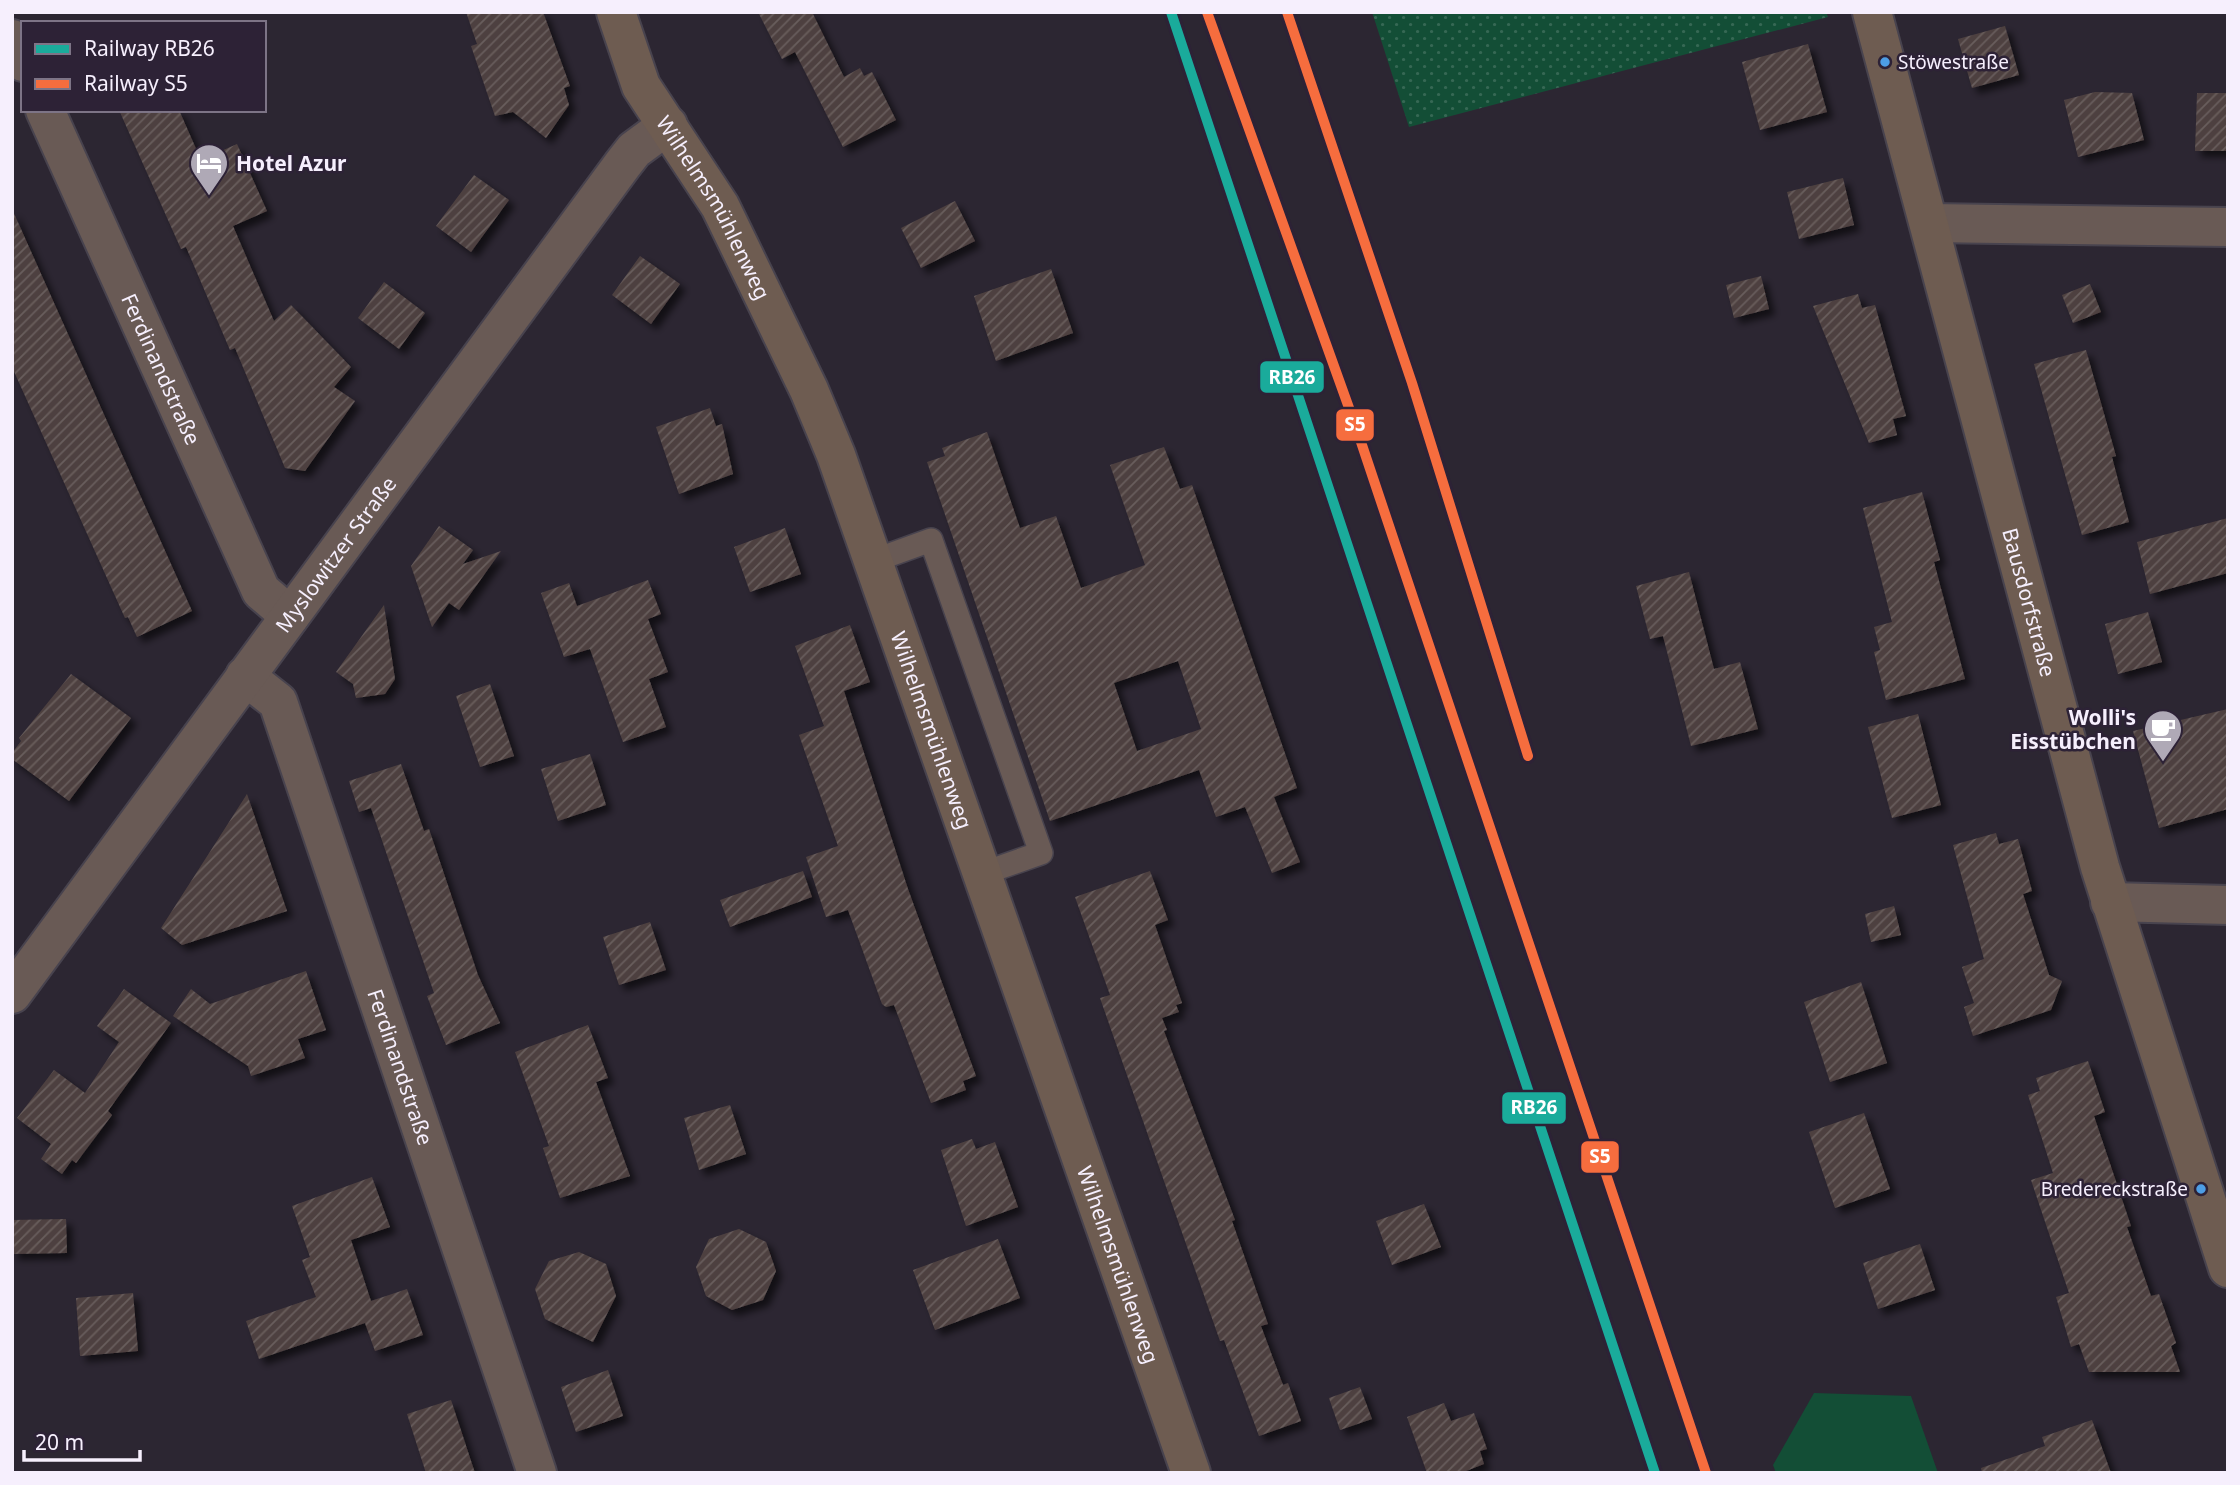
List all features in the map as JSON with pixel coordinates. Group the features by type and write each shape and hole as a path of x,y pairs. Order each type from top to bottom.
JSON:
{"street":[{"name":"Wilhelmsmühlenweg","path":"616,12 641,86 720,206 784,336 836,455 984,873 1191,1473"},
{"name":"Bausdorfstraße","path":"1872,12 2110,902 2228,1268"},
{"path":"12,39 21,58"},
{"name":"Ferdinandstraße","path":"45,112 261,591 290,616"},
{"name":"Myslowitzer Straße","path":"12,994 623,164 634,150 668,125"},
{"path":"1929,223 2228,227"},
{"name":"Ferdinandstraße","path":"245,676 278,702 537,1473"},
{"path":"2110,902 2228,905"}],"lane":[{"path":"873,561 931,540 1041,853 984,873"}],"green space":[{"path":"1372,12 1826,12 1828,17 1409,127"},
{"path":"1814,1393 1911,1396 1938,1473 1776,1473 1773,1465"}],"building":[{"path":"466,12 543,12 570,86 564,88 569,105 546,138 513,112 495,116 471,46 477,44"},
{"path":"758,12 812,12 844,77 860,68 864,76 872,72 896,120 843,147 795,52 782,59"},
{"path":"2005,26 2019,75 1972,88 1958,39"},
{"path":"1808,44 1827,112 1760,130 1742,62"},
{"path":"2095,92 2132,93 2144,140 2078,157 2064,100"},
{"path":"2197,93 2228,93 2228,151 2195,151"},
{"path":"120,112 180,112 201,160 237,144 267,211 233,226 274,321 291,305 351,367 334,387 355,401 305,471 285,468 235,348 230,350 186,247 181,249"},
{"path":"474,175 509,200 471,252 436,226"},
{"path":"1843,178 1854,225 1799,239 1787,192"},
{"path":"955,201 975,241 921,268 901,228"},
{"path":"12,209 192,611 137,637 128,617 125,618 12,367"},
{"path":"640,256 680,284 651,324 612,295"},
{"path":"1051,269 1073,333 996,361 974,296"},
{"path":"1761,276 1769,309 1734,318 1726,285"},
{"path":"384,282 425,313 399,349 358,318"},
{"path":"2090,284 2101,312 2073,323 2062,295"},
{"path":"1858,294 1862,308 1875,305 1906,416 1893,419 1897,435 1869,443 1813,306"},
{"path":"2086,350 2116,456 2112,457 2129,522 2082,535 2034,364"},
{"path":"710,408 716,426 722,424 733,474 679,494 656,427"},
{"path":"987,432 1020,528 1056,516 1081,588 1145,565 1110,465 1164,447 1180,489 1192,485 1297,788 1274,797 1300,862 1272,873 1245,807 1216,817 1199,770 1050,821 927,462 945,456 942,448","holes":["1178,661 1201,729 1137,751 1114,683"]},
{"path":"1922,492 1940,560 1934,562 1965,679 1886,700 1874,652 1880,650 1874,627 1892,622 1863,508"},
{"path":"2228,518 2228,573 2150,594 2137,542"},
{"path":"439,526 473,550 463,564 501,551 459,610 449,603 432,627 411,566"},
{"path":"785,528 801,574 750,592 734,547"},
{"path":"1689,572 1714,669 1740,662 1758,729 1691,746 1663,636 1650,639 1636,586"},
{"path":"648,580 661,614 648,619 668,672 649,679 666,727 623,742 590,649 564,657 541,593 569,583 577,606"},
{"path":"384,605 395,679 385,694 356,698 353,684 336,672"},
{"path":"2148,612 2162,662 2118,674 2105,624"},
{"path":"850,625 870,682 844,691 908,889 976,1076 963,1081 966,1090 931,1103 894,1005 886,1007 882,1004 848,910 826,917 806,857 838,846 799,735 824,726 795,646"},
{"path":"71,674 131,718 69,801 12,759 12,753 21,741 19,738"},
{"path":"490,684 514,756 480,767 456,696"},
{"path":"2228,709 2228,809 2159,828 2133,731"},
{"path":"1918,714 1941,805 1892,818 1868,727"},
{"path":"590,754 606,805 558,821 541,769"},
{"path":"401,764 424,831 429,829 478,975 500,1023 446,1045 427,996 434,993 371,808 359,812 349,781"},
{"path":"247,794 287,911 182,945 161,928"},
{"path":"1996,833 1999,844 2018,839 2032,891 2023,894 2049,975 2062,981 2051,1010 1973,1036 1964,1007 1974,1003 1962,967 1984,959 1953,845"},
{"path":"803,871 812,897 730,927 720,900"},
{"path":"1150,871 1168,920 1155,925 1182,1003 1176,1005 1179,1012 1162,1018 1167,1030 1164,1031 1235,1220 1232,1221 1268,1324 1261,1326 1283,1385 1288,1383 1301,1421 1259,1436 1224,1340 1220,1341 1100,998 1110,995 1075,897"},
{"path":"1894,906 1901,935 1871,942 1865,914"},
{"path":"650,922 666,970 619,985 603,937"},
{"path":"306,971 326,1030 298,1039 305,1058 251,1076 248,1066 173,1016 191,989 210,1004"},
{"path":"1861,982 1887,1063 1830,1082 1804,1002"},
{"path":"124,989 171,1023 108,1111 112,1115 76,1163 72,1160 62,1174 41,1159 51,1144 17,1118 54,1070 85,1093 119,1042 97,1026"},
{"path":"588,1025 608,1078 596,1082 630,1176 560,1198 543,1148 549,1146 515,1052"},
{"path":"2088,1061 2105,1112 2094,1116 2151,1296 2159,1294 2176,1343 2171,1346 2180,1372 2089,1372 2079,1344 2071,1347 2056,1297 2069,1293 2031,1180 2053,1173 2028,1095 2040,1091 2036,1078"},
{"path":"730,1105 746,1154 699,1170 684,1118"},
{"path":"1864,1113 1890,1189 1835,1208 1809,1132"},
{"path":"972,1139 976,1149 995,1142 1018,1207 966,1226 941,1150"},
{"path":"372,1177 390,1227 351,1240 371,1301 407,1289 423,1335 375,1351 365,1323 259,1359 246,1321 316,1297 302,1260 310,1257 292,1206"},
{"path":"1424,1204 1441,1247 1392,1265 1376,1221"},
{"path":"66,1219 67,1253 12,1254 12,1220"},
{"path":"739,1229 766,1242 776,1271 763,1300 732,1310 706,1296 696,1267 709,1239"},
{"path":"998,1239 1020,1298 935,1330 913,1270"},
{"path":"1920,1244 1935,1290 1878,1309 1863,1263"},
{"path":"579,1252 606,1264 616,1296 593,1342 545,1319 535,1289 549,1261"},
{"path":"133,1293 138,1351 80,1356 76,1298"},
{"path":"608,1370 623,1416 576,1432 561,1387"},
{"path":"1360,1387 1372,1419 1340,1430 1329,1398"},
{"path":"451,1400 475,1473 426,1473 407,1414"},
{"path":"1444,1403 1451,1421 1474,1413 1487,1449 1480,1451 1484,1464 1461,1473 1427,1473 1407,1417"},
{"path":"2092,1420 2111,1473 1982,1473 1981,1468 2045,1446 2042,1437"}],"rail line":[{"name":"RB26","path":"1171,12 1655,1473"},
{"name":"S5","path":"1207,12 1358,433 1706,1473"},
{"name":"S5","path":"1287,12 1412,383 1528,756"}],"place":[{"name":"Stöwestraße","path":"1885,62"},
{"name":"Hotel Azur","path":"209,197"},
{"name":"Wolli's Eisstübchen","path":"2163,763"},
{"name":"Bredereckstraße","path":"2201,1189"}]}
